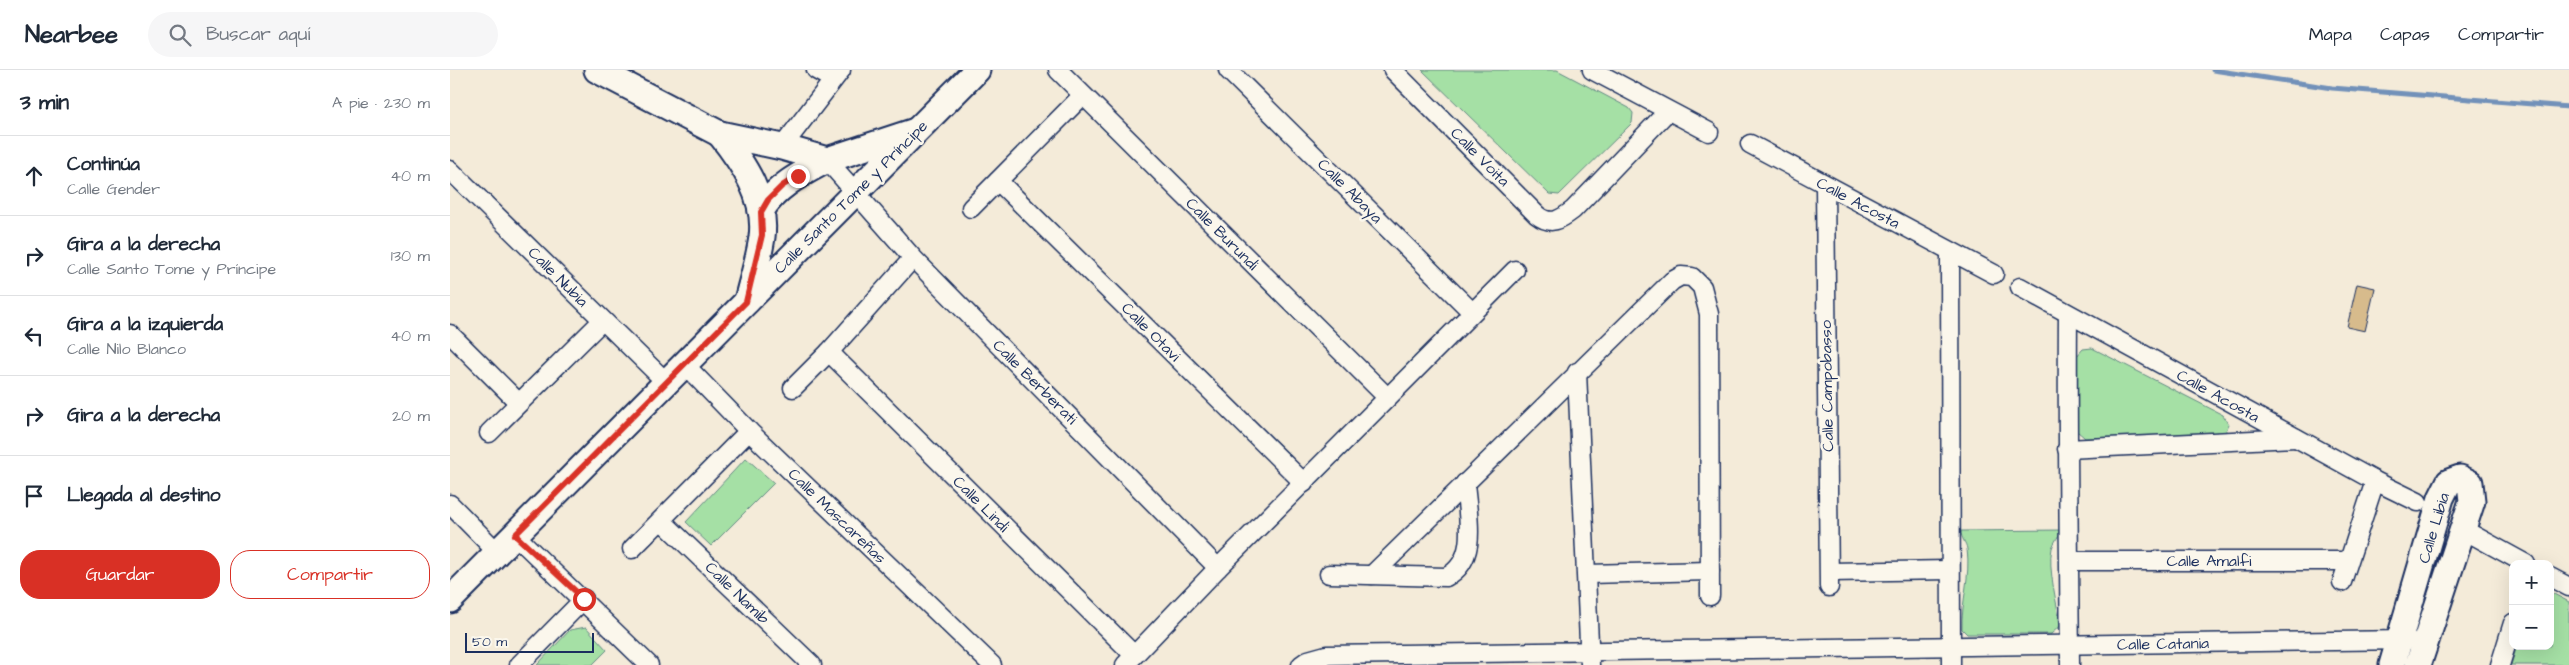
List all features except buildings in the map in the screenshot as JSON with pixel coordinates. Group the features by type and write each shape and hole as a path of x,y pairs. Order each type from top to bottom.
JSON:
{"street":[{"path":"597,70 720,134 782,147 827,160"},
{"path":"782,147 837,74 816,70"},
{"name":"Calle Santo Tome y Príncipe","path":"450,600 977,70"},
{"name":"Calle Burundi","path":"1058,70 1082,96 1387,397"},
{"name":"Calle Abaya","path":"1228,70 1472,312"},
{"name":"Calle Voita","path":"1393,70 1544,220 1551,222 1561,219 1573,210 1668,111"},
{"path":"1592,70 1709,132"},
{"path":"971,208 1082,96"},
{"path":"746,302 761,223 768,200 782,186 827,160 918,130"},
{"path":"720,134 742,162 751,180 761,223 800,247"},
{"name":"Calle Acosta","path":"1750,144 1994,274"},
{"name":"Calle Berberati","path":"827,160 913,258 1218,568"},
{"name":"Calle Nubia","path":"450,170 666,382"},
{"name":"Calle Otavi","path":"998,181 1304,483"},
{"name":"Calle Campobasso","path":"1825,185 1830,579 1949,570"},
{"path":"1950,252 1949,570 1951,665"},
{"path":"793,388 829,352 913,258"},
{"path":"1129,660 1387,397 1516,270"},
{"path":"1372,576 1577,372 1672,281 1681,276 1692,276 1702,287 1709,314 1710,596"},
{"name":"Calle Acosta","path":"2020,287 2375,482 2418,502"},
{"path":"2068,314 2067,449 2071,561 2070,665"},
{"path":"489,433 518,402 602,321"},
{"path":"450,334 518,402"},
{"name":"Calle Lindi","path":"829,352 1129,660"},
{"name":"Calle Mascareñas","path":"685,365 749,431 992,665"},
{"path":"1577,372 1590,658"},
{"path":"632,549 662,521 749,431"},
{"path":"2067,449 2296,438"},
{"name":"Calle Libia","path":"2392,665 2441,498 2449,482 2454,478 2466,480 2472,489 2472,501 2418,665"},
{"path":"2342,582 2375,482"},
{"path":"1329,574 1446,577 1453,574 1465,558 1469,547 1465,483"},
{"path":"450,504 498,553"},
{"name":"Calle Namib","path":"662,521 812,665"},
{"path":"2464,530 2519,560"},
{"path":"515,535 584,599 649,665"},
{"name":"Calle Amalfi","path":"2071,561 2348,561"},
{"path":"1587,574 1710,571"},
{"path":"2554,579 2569,587"},
{"path":"519,665 584,599"},
{"path":"2500,665 2509,636"},
{"name":"Calle Catania","path":"1301,665 1308,660 1326,656 1472,659 1590,658 1952,647 2426,640"}],"green space":[{"path":"1422,70 1557,70 1629,108 1633,113 1632,123 1559,195 1549,194"},
{"path":"2092,348 2223,415 2229,424 2223,437 2085,438 2077,431 2076,357 2083,349"},
{"path":"746,458 774,483 711,546 686,522"},
{"path":"2062,530 2052,548 2051,557 2060,626 2051,634 1967,634 1962,629 1962,619 1968,559 1961,531"},
{"path":"2554,594 2569,602 2569,665 2511,665 2516,650 2554,650"},
{"path":"586,627 607,650 592,665 537,665 570,630"}],"waterway":[{"path":"2213,70 2332,88 2569,107"}],"route":[{"path":"584,599 515,535 746,302 760,248 762,235 761,212 768,200 782,186 798,176"}]}
